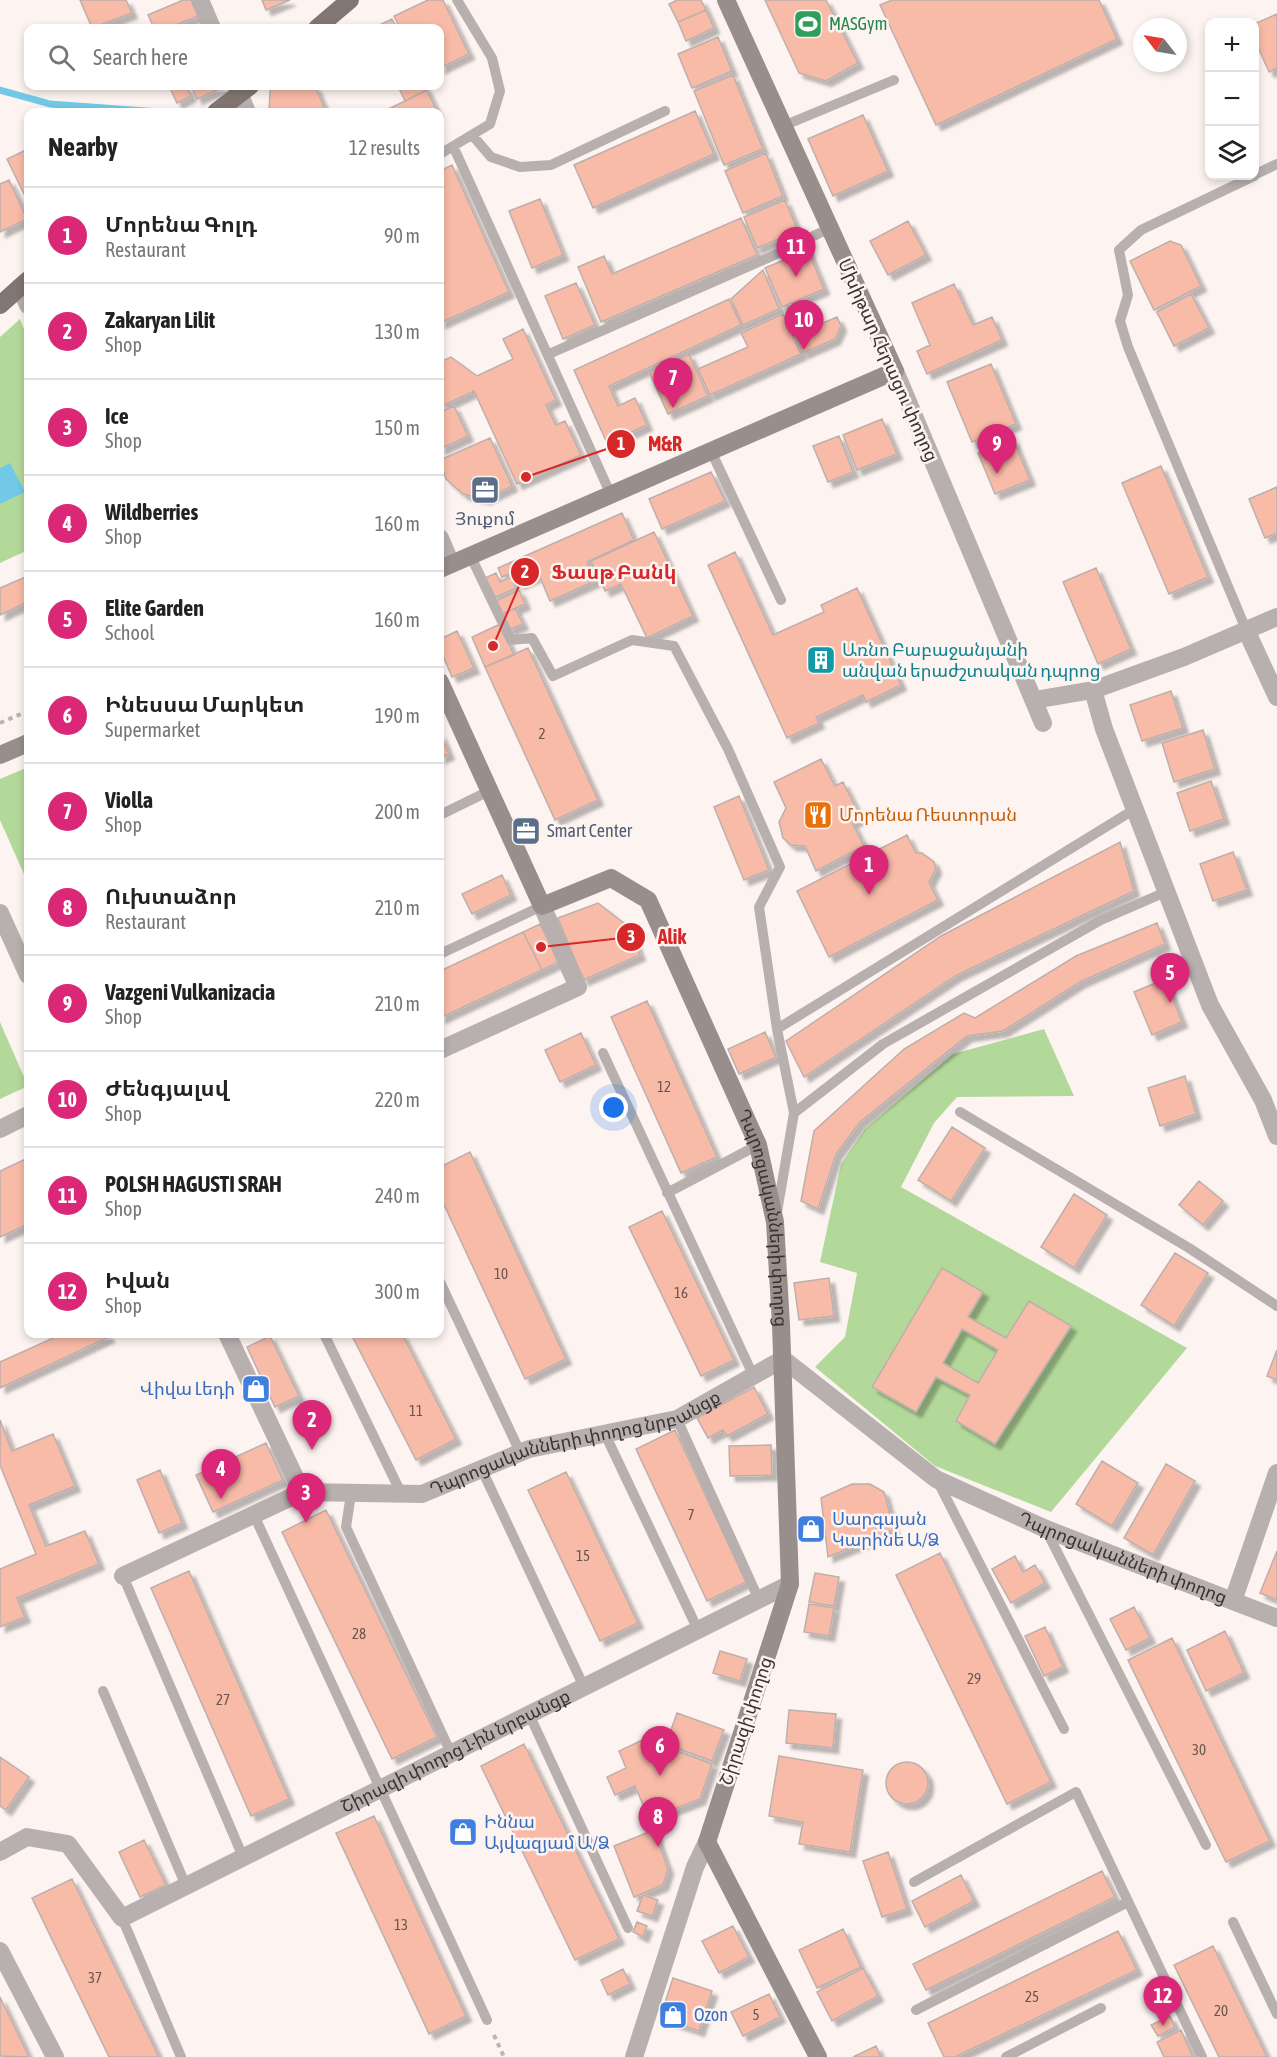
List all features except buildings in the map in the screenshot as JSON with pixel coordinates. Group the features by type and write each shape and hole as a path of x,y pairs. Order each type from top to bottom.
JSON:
{"main road":[{"path":"321,24 342,3"},
{"path":"220,108 240,90"},
{"path":"0,305 24,283"}],"street":[{"path":"200,0 210,24"},
{"name":"Մխիթար Հերացու փողոց","path":"726,0 895,371 1043,723"},
{"path":"242,90 246,108"},
{"path":"445,566 895,371"},
{"path":"1034,700 1093,690 1247,632 1277,617"},
{"path":"1247,632 1277,697"},
{"path":"444,690 491,790 578,987 444,1048"},
{"path":"1093,690 1104,729 1210,1005 1263,1100 1277,1136"},
{"path":"0,755 24,745"},
{"name":"Դպրոցականների փողոց","path":"542,906 611,878 648,900 758,1145 775,1222 783,1359 936,1479 1046,1529 1277,1618"},
{"path":"0,913 24,966"},
{"path":"0,1129 24,1117"},
{"path":"229,1338 302,1492"},
{"name":"Դպրոցականների փողոց նրբանցք","path":"123,1576 253,1513 302,1492 422,1494 520,1452 604,1432 677,1419 783,1359"},
{"name":"Շիրազի փողոց","path":"707,1842 790,1584 783,1359"},
{"path":"1233,1600 1277,1473"},
{"name":"Շիրազի փողոց 1-ին նրբանցք","path":"122,1918 790,1584"},
{"path":"0,1852 27,1837 68,1844 122,1918"},
{"path":"634,2057 695,1868 707,1842"},
{"path":"707,1842 818,2057"},
{"path":"0,1951 55,2057"}],"lane":[{"path":"444,152 490,124 500,91 492,58 457,0"},
{"path":"783,126 894,80"},
{"path":"473,136 491,157 520,167 551,165 665,111"},
{"path":"454,148 611,495"},
{"path":"1259,173 1277,164"},
{"path":"1244,180 1141,230 1119,250 1128,295 1120,321 1128,347 1247,632"},
{"path":"549,354 770,257 830,228"},
{"path":"711,451 781,600"},
{"path":"470,555 511,640 532,638 553,676 632,640 674,646 728,749 780,867 759,907 777,1029 794,1113 775,1222"},
{"path":"444,813 491,790"},
{"path":"777,1029 1135,809"},
{"path":"794,1113 883,1044 1101,920 1168,891"},
{"path":"444,952 542,906"},
{"path":"603,1053 753,1374"},
{"path":"960,1112 1189,1248 1277,1306"},
{"path":"667,1193 758,1145"},
{"path":"444,1290 520,1452"},
{"path":"326,1338 402,1495"},
{"path":"677,1419 759,1600"},
{"path":"604,1432 698,1630"},
{"path":"482,1470 584,1687"},
{"path":"936,1479 1064,1729"},
{"path":"351,1494 346,1527 451,1754"},
{"path":"253,1513 487,2020"},
{"path":"1046,1529 1206,1845"},
{"path":"123,1576 243,1857"},
{"path":"103,1690 186,1886"},
{"path":"529,1714 628,1928"},
{"path":"914,1882 1076,1792 1202,2057"},
{"path":"916,2010 1128,1902"},
{"path":"122,1918 181,2057"},
{"path":"1233,1922 1277,2014"},
{"path":"1006,2057 1101,2008"}],"path":[{"path":"0,723 24,713"},
{"path":"487,2020 504,2057"}],"green space":[{"path":"20,319 24,329 24,552 0,563 0,337"},
{"path":"24,769 24,874 0,820 0,779"},
{"path":"0,1022 24,1077 24,1088 0,1099"},
{"path":"1044,1029 1074,1096 957,1097 934,1123 901,1187 1187,1348 1051,1512 935,1466 815,1367 845,1337 857,1273 820,1262 841,1164 865,1129 953,1054"}],"water":[{"path":"10,463 24,492 0,504 0,468"}],"waterway":[{"path":"0,90 50,104 104,108"}],"place":[{"name":"MASGym","path":"808,24"},
{"name":"POLSH HAGUSTI SRAH","path":"796,277"},
{"name":"Ժենգյալսվ","path":"804,350"},
{"name":"Violla","path":"673,408"},
{"name":"Vazgeni Vulkanizacia","path":"997,474"},
{"name":"M&R","path":"526,477"},
{"name":"Յուքոմ","path":"485,490"},
{"name":"Ֆասթ Բանկ","path":"493,646"},
{"name":"Առնո Բաբաջանյանի անվան երաժշտական դպրոց","path":"821,660"},
{"name":"Մորենա Ռեստորան","path":"818,815"},
{"name":"Smart Center","path":"526,831"},
{"name":"Մորենա Գոլդ","path":"869,895"},
{"name":"Alik","path":"541,947"},
{"name":"Elite Garden","path":"1170,1003"},
{"name":"Վիվա Լեդի","path":"256,1389"},
{"name":"Zakaryan Lilit","path":"312,1450"},
{"name":"Wildberries","path":"221,1499"},
{"name":"Ice","path":"306,1523"},
{"name":"Սարգսյան Կարինե Ա/Ձ","path":"811,1529"},
{"name":"Ինեսսա Մարկետ","path":"660,1776"},
{"name":"Իննա Այվազյամ Ա/Ձ","path":"463,1832"},
{"name":"Ուխտաձոր","path":"658,1847"},
{"name":"Ozon","path":"673,2015"},
{"name":"Իվան","path":"1163,2026"}]}
